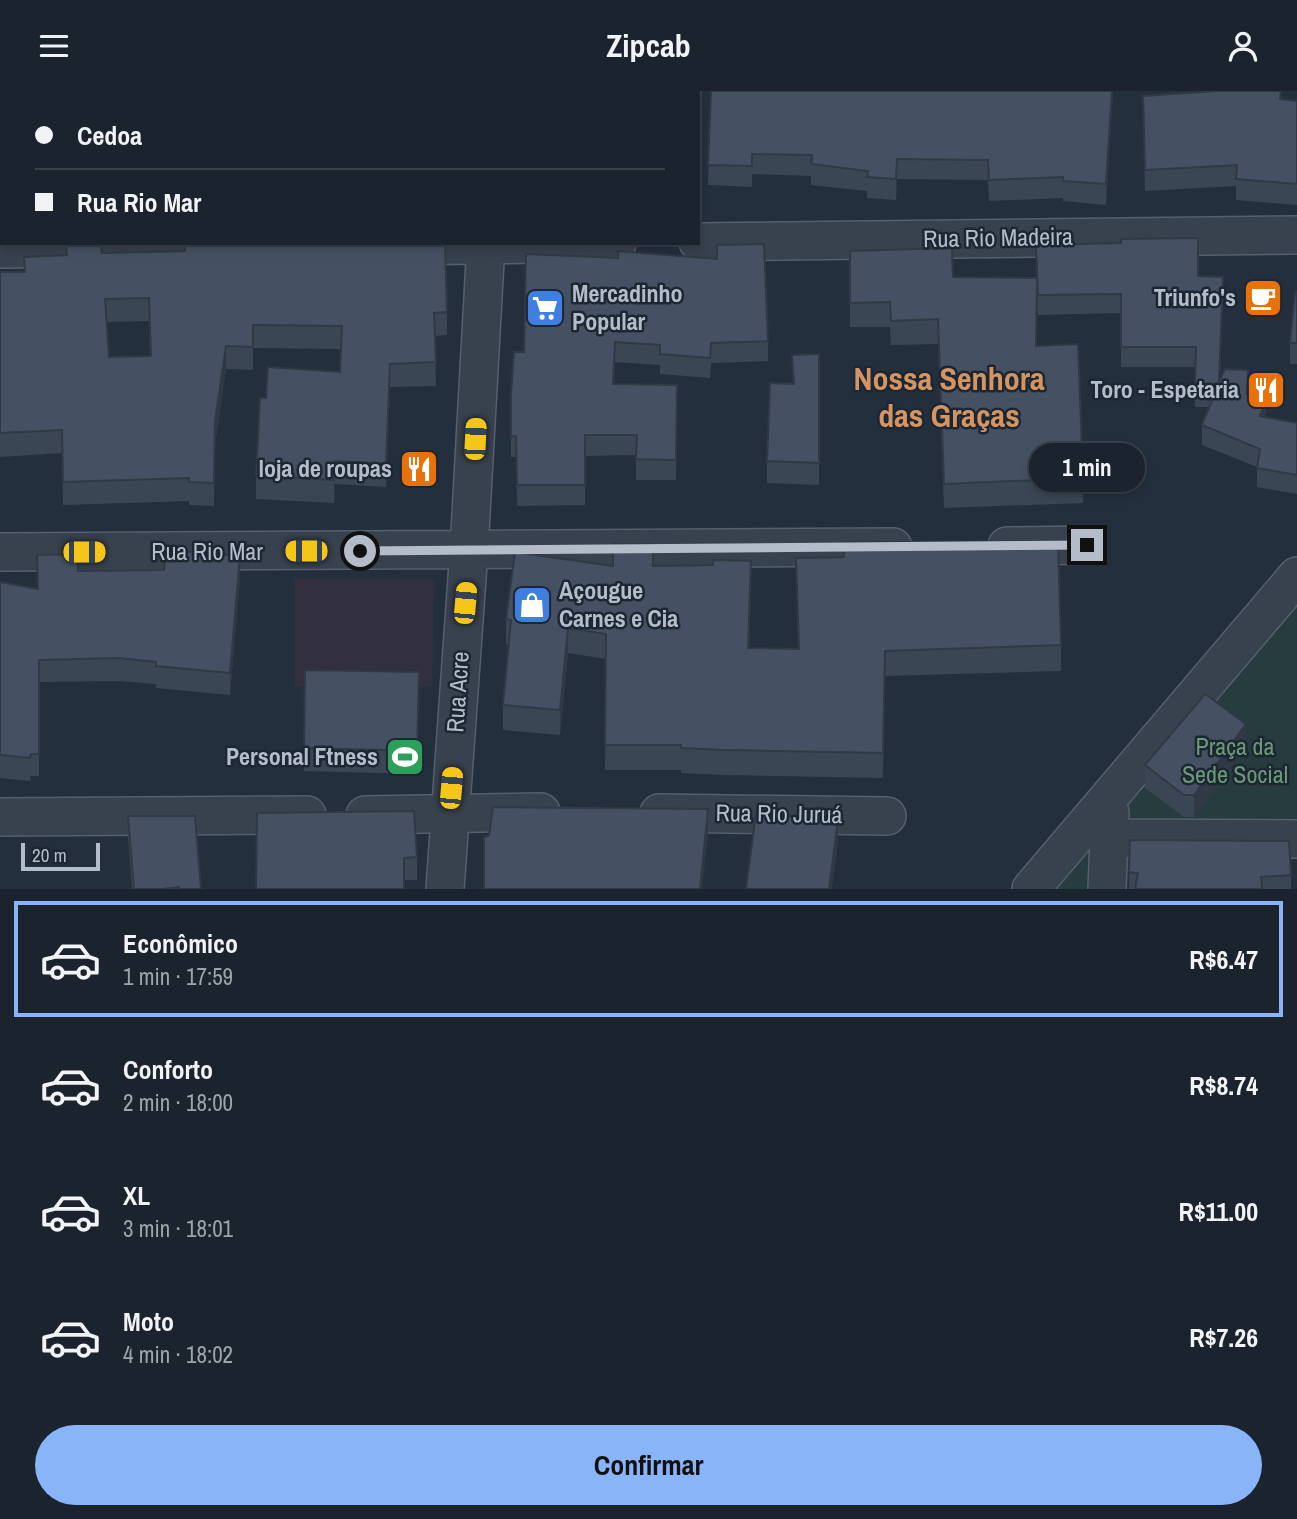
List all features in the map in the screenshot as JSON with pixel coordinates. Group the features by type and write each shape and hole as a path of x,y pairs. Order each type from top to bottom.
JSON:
{"street":[{"name":"Rua Rio Madeira","path":"700,242 1297,235"},
{"path":"361,246 424,245"},
{"name":"Rua Acre","path":"444,889 469,550 486,245"},
{"path":"0,249 264,247"},
{"path":"976,546 1087,545"},
{"name":"Rua Rio Mar","path":"0,552 921,547"},
{"path":"1031,889 1297,576"},
{"path":"1107,889 1110,796"},
{"path":"0,817 573,812"},
{"name":"Rua Rio Juruá","path":"628,813 887,815"},
{"path":"1108,838 1297,839"}],"shaded area":[{"path":"295,578 434,579 432,687 295,687"}],"green space":[{"name":"Praça da Sede Social","path":"1297,592 1297,825 1119,826 1122,796"},
{"path":"1087,850 1092,853 1097,889 1050,889"}],"building":[{"path":"711,91 1112,91 1106,184 1063,181 1063,177 989,180 988,160 897,159 896,179 867,177 868,171 811,164 812,155 752,154 752,166 708,165"},
{"path":"1218,91 1281,91 1280,99 1297,101 1297,184 1236,179 1237,165 1145,170 1143,96"},
{"path":"1198,238 1198,276 1223,277 1219,382 1225,369 1248,370 1247,394 1266,402 1260,416 1297,423 1297,475 1257,468 1260,449 1202,425 1217,388 1195,387 1196,347 1121,347 1121,294 1038,295 1036,245 1121,243 1121,239"},
{"path":"764,244 768,341 711,343 710,358 660,354 660,345 615,342 613,384 677,385 676,460 636,459 637,435 585,435 585,485 517,485 516,436 511,437 511,394 514,352 524,352 526,254 618,258 618,251 717,259 717,245"},
{"path":"185,245 445,245 447,312 434,313 436,362 390,364 386,464 335,461 334,480 256,476 260,398 266,398 268,367 340,372 342,326 253,325 253,347 226,346 215,421 214,483 189,482 189,478 63,482 62,430 0,433 0,272 25,272 24,257 67,255 66,246 101,246 102,253 185,251","holes":["149,298 151,356 109,357 105,299"]},
{"path":"952,248 953,277 1037,278 1036,346 1078,344 1083,478 944,484 938,319 891,321 890,302 850,303 850,251"},
{"path":"1295,292 1297,343 1290,343"},
{"path":"819,354 819,463 767,461 770,383 794,384 792,355"},
{"path":"1058,541 1061,645 885,651 883,753 724,750 681,748 681,745 605,745 606,634 568,628 560,710 503,705 511,620 506,619 515,552 613,566 613,544 653,544 653,566 713,565 713,560 751,561 748,648 799,649 796,558 844,557 843,542"},
{"path":"166,550 240,556 230,673 156,666 156,662 118,658 39,660 39,754 31,754 30,758 0,755 0,582 38,589 37,555 78,554 78,571 164,570"},
{"path":"305,670 419,672 417,751 304,748"},
{"path":"1205,694 1246,724 1194,795 1184,795 1145,765"},
{"path":"493,807 708,809 700,889 484,889 484,837 489,836"},
{"path":"414,811 417,857 404,858 404,889 256,889 257,813"},
{"path":"756,813 838,820 829,889 746,889"},
{"path":"128,816 195,816 201,889 134,889"},
{"path":"1130,840 1289,841 1291,875 1261,877 1262,889 1135,889 1138,873 1129,872"}],"place":[{"name":"Triunfo's","path":"1263,298"},
{"name":"Mercadinho Popular","path":"545,308"},
{"name":"Toro - Espetaria","path":"1266,390"},
{"name":"loja de roupas","path":"419,469"},
{"name":"Açougue Carnes e Cia","path":"532,605"},
{"name":"Personal Ftness","path":"405,757"}],"district":[{"name":"Nossa Senhora das Graças","path":"949,398"}],"route":[{"path":"360,551 1087,545"}]}
